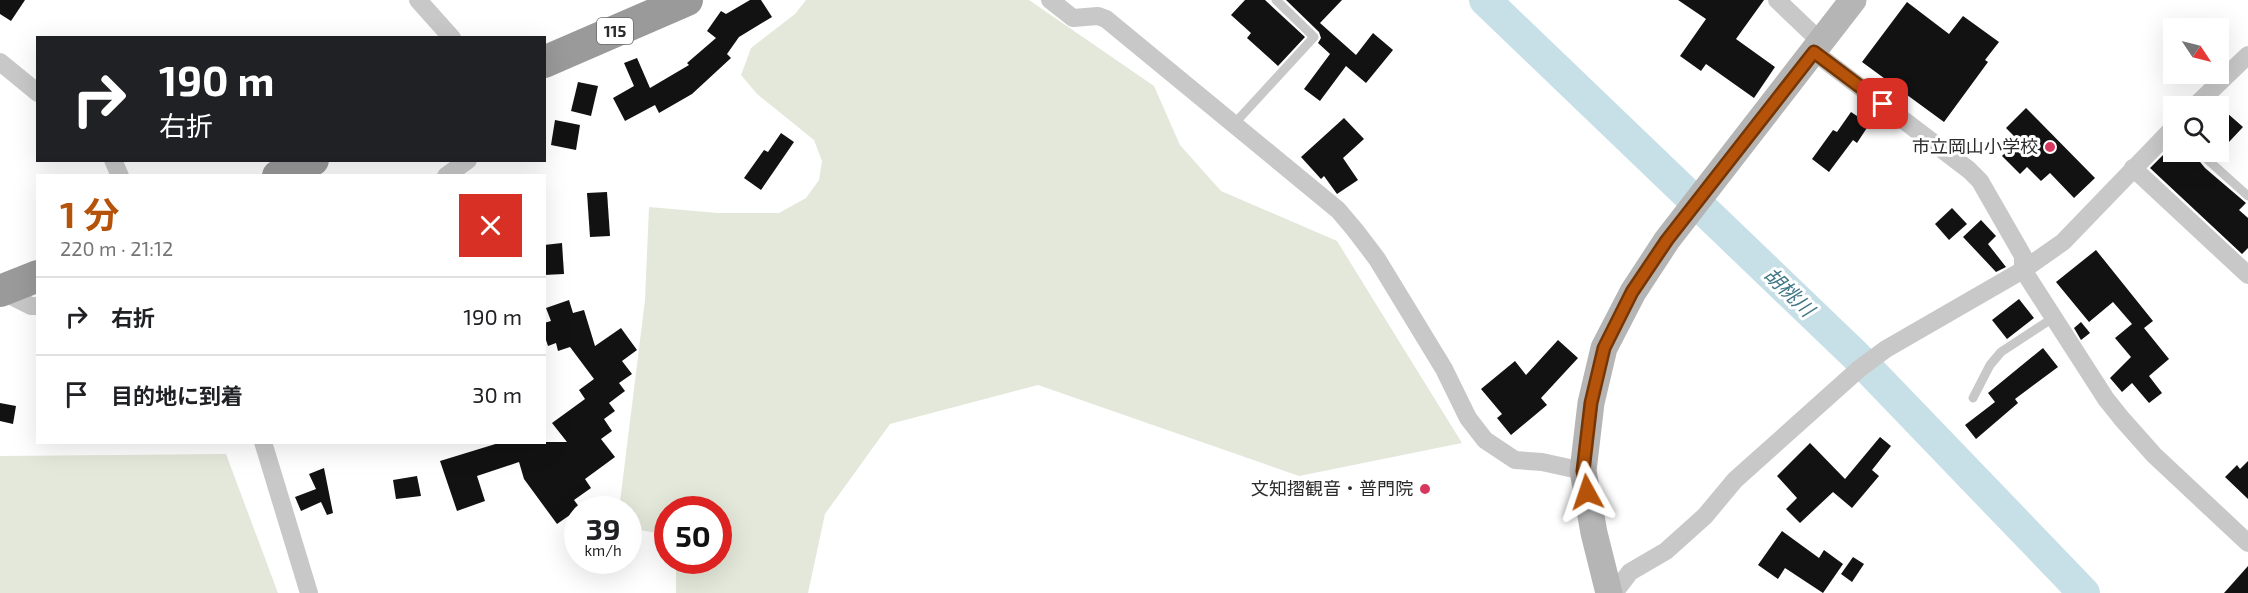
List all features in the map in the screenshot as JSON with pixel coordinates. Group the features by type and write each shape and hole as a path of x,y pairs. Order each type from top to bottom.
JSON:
{"highway":[{"name":"115","path":"546,62 656,6 687,0"},
{"path":"282,174 310,162"},
{"path":"0,291 36,277"}],"main road":[{"path":"1609,593 1594,533 1583,471 1591,403 1604,348 1632,292 1667,240 1853,0"}],"street":[{"path":"418,0 450,36"},
{"path":"1050,0 1073,18 1098,16 1106,19 1338,210 1365,242 1444,369 1468,418 1485,440 1515,460 1542,462 1583,471"},
{"path":"1777,0 1818,47 1980,181 2023,256 2023,270 2106,399 2143,444 2248,543"},
{"path":"2205,96 2248,55"},
{"path":"0,62 36,91"},
{"path":"1614,593 1630,572 1666,551 1705,516 1735,480 1859,369 1886,348 2023,270 2063,242 2163,138"},
{"path":"449,174 465,162"},
{"path":"2133,168 2248,275"},
{"path":"0,291 31,306 36,306"},
{"path":"264,444 309,593"}],"lane":[{"path":"1234,124 1314,37 1276,0"},
{"path":"2210,162 2248,196"},
{"path":"1973,398 1990,365 2001,352 2053,318"}],"shaded area":[{"path":"806,0 1029,0 1154,86 1180,145 1221,191 1337,241 1462,443 1299,476 1038,385 890,424 825,514 808,593 676,593 676,574 732,574 732,496 654,496 654,533 642,530 642,496 621,496 645,300 649,207 718,213 779,213 806,198 819,180 822,161 814,140 757,94 741,75 751,48 795,14"},
{"path":"226,454 278,593 0,593 0,456"}],"building":[{"path":"0,0 25,0 11,21 0,14"},
{"path":"750,0 761,0 772,17 739,37 727,54 731,58 692,94 659,113 655,105 625,121 613,98 634,86 624,63 637,58 650,88 689,65 687,63 716,38 707,31 721,11 726,14"},
{"path":"1245,0 1265,0 1305,37 1278,66 1247,38 1251,33 1231,15"},
{"path":"1286,0 1342,0 1320,23 1356,55 1373,33 1393,50 1366,83 1346,66 1320,101 1304,89 1330,54 1318,43 1321,38 1319,32"},
{"path":"1678,0 1764,0 1736,39 1775,67 1754,98 1706,64 1701,71 1680,56 1706,19"},
{"path":"1907,2 1949,34 1963,16 1999,42 1985,60 1988,62 1944,122 1862,62"},
{"path":"578,82 598,86 591,116 571,111"},
{"path":"1866,105 1876,114 1857,143 1853,140 1829,172 1812,159 1833,130 1837,132 1851,112 1857,116"},
{"path":"2026,108 2095,178 2074,198 2050,173 2041,181 2027,167 2020,174 2002,156 2018,140 2006,128"},
{"path":"2229,115 2243,127 2229,142"},
{"path":"1344,118 1364,139 1343,158 1358,180 1337,194 1324,176 1321,179 1301,157"},
{"path":"555,120 580,125 576,150 551,145"},
{"path":"781,133 794,142 761,190 744,178 764,150 768,152"},
{"path":"2163,155 2163,162 2200,162 2246,203 2239,210 2248,218 2248,248 2242,254 2150,168"},
{"path":"607,192 610,236 590,237 587,193"},
{"path":"1952,208 1967,224 1949,240 1935,224"},
{"path":"1981,220 1996,236 1988,244 2006,267 1996,272 1963,237"},
{"path":"562,243 564,274 546,275 546,245"},
{"path":"2096,250 2153,321 2144,328 2169,359 2149,376 2162,393 2149,403 2132,383 2122,392 2110,378 2131,357 2115,338 2132,324 2113,302 2089,322 2056,282"},
{"path":"2019,299 2034,318 2007,339 1992,320"},
{"path":"569,300 573,313 584,310 595,346 621,328 637,350 622,361 632,374 619,383 625,391 609,403 615,411 604,419 612,431 601,439 615,457 585,479 591,488 580,496 564,496 564,519 557,524 524,479 519,462 477,476 485,501 457,511 440,461 495,444 567,442 552,423 585,399 579,390 594,379 570,347 558,351 556,343 548,346 546,322 551,321 546,308"},
{"path":"2081,322 2090,333 2081,340 2074,328"},
{"path":"1558,340 1578,358 1541,398 1547,405 1511,435 1497,418 1502,414 1481,389 1515,361 1526,375"},
{"path":"2043,348 2058,367 2015,399 2018,403 1976,439 1965,425 1995,402 1988,393"},
{"path":"0,403 16,406 13,424 0,421"},
{"path":"1880,437 1891,446 1872,470 1879,476 1852,508 1833,492 1800,523 1786,509 1797,498 1777,476 1810,443 1845,479"},
{"path":"2248,461 2248,499 2225,477 2237,465 2240,469"},
{"path":"324,468 333,513 327,515 321,502 301,511 295,497 316,489 309,474"},
{"path":"417,476 421,496 396,499 393,480"},
{"path":"1782,531 1819,558 1824,550 1843,564 1823,593 1785,568 1778,579 1758,565"},
{"path":"1853,557 1864,564 1852,582 1841,574"},
{"path":"2248,566 2248,593 2224,593"}],"waterway":[{"name":"胡桃川","path":"1485,0 1854,354 2084,593"}],"place":[{"name":"市立岡山小学校","path":"2050,147"},
{"name":"文知摺観音・普門院","path":"1425,489"}],"route":[{"path":"1587,492 1583,471 1591,403 1604,348 1632,292 1667,240 1814,52 1883,104"}]}
